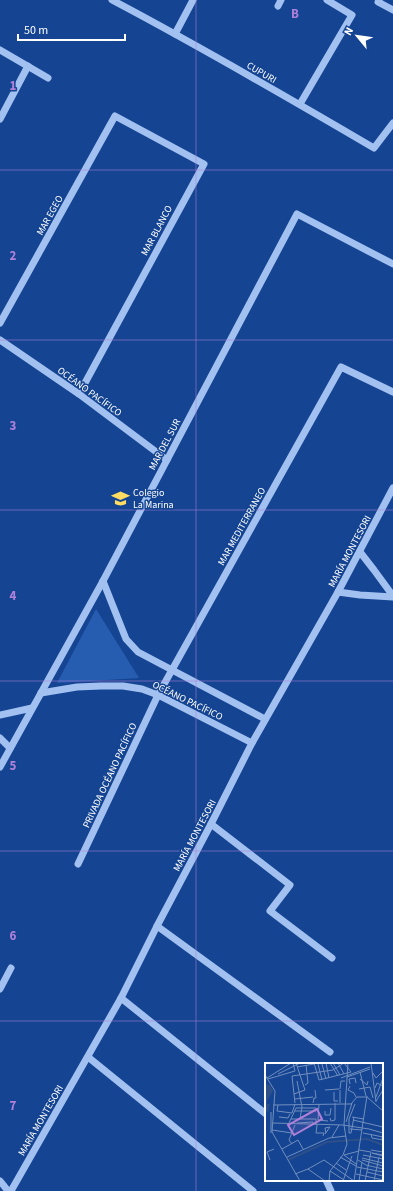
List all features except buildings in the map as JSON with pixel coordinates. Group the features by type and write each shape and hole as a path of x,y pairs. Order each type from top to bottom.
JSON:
{"street":[{"name":"CUPURI","path":"112,0 300,104 374,148 393,123"},
{"path":"175,34 193,0"},
{"path":"300,104 352,15 327,0"},
{"path":"379,0 378,2 393,10"},
{"path":"0,50 48,78"},
{"path":"0,119 28,66"},
{"name":"MAR EGEO","path":"0,323 115,116"},
{"name":"MAR BLANCO","path":"78,394 204,164 115,116"},
{"name":"MAR DEL SUR","path":"0,767 103,581 297,214 393,264"},
{"name":"OCÉANO PACÍFICO","path":"0,340 78,394 167,460"},
{"name":"MAR MEDITERRANEO","path":"158,695 341,366 393,392"},
{"name":"MARÍA MONTESORI","path":"11,1191 121,998 252,743 338,592 393,488"},
{"path":"360,552 393,596"},
{"name":"OCÉANO PACÍFICO","path":"103,581 126,639 138,652 265,719"},
{"path":"338,592 360,595 393,596"},
{"name":"OCÉANO PACÍFICO","path":"41,693 78,687 101,686 123,686 142,689 158,695 252,743"},
{"name":"PRIVADA OCÉANO PACÍFICO","path":"78,864 158,695"},
{"path":"0,714 32,708"},
{"path":"0,738 10,748"},
{"path":"211,824 290,886 270,911 332,958"},
{"path":"157,926 330,1052"},
{"path":"0,989 11,968"},
{"path":"121,998 265,1113"},
{"path":"88,1057 253,1191"},
{"path":"0,1181 8,1191"},
{"path":"326,1181 331,1191"}],"shaded area":[{"path":"96,609 139,678 57,683"}],"place":[{"name":"Colegio La Marina","path":"120,498"}]}
